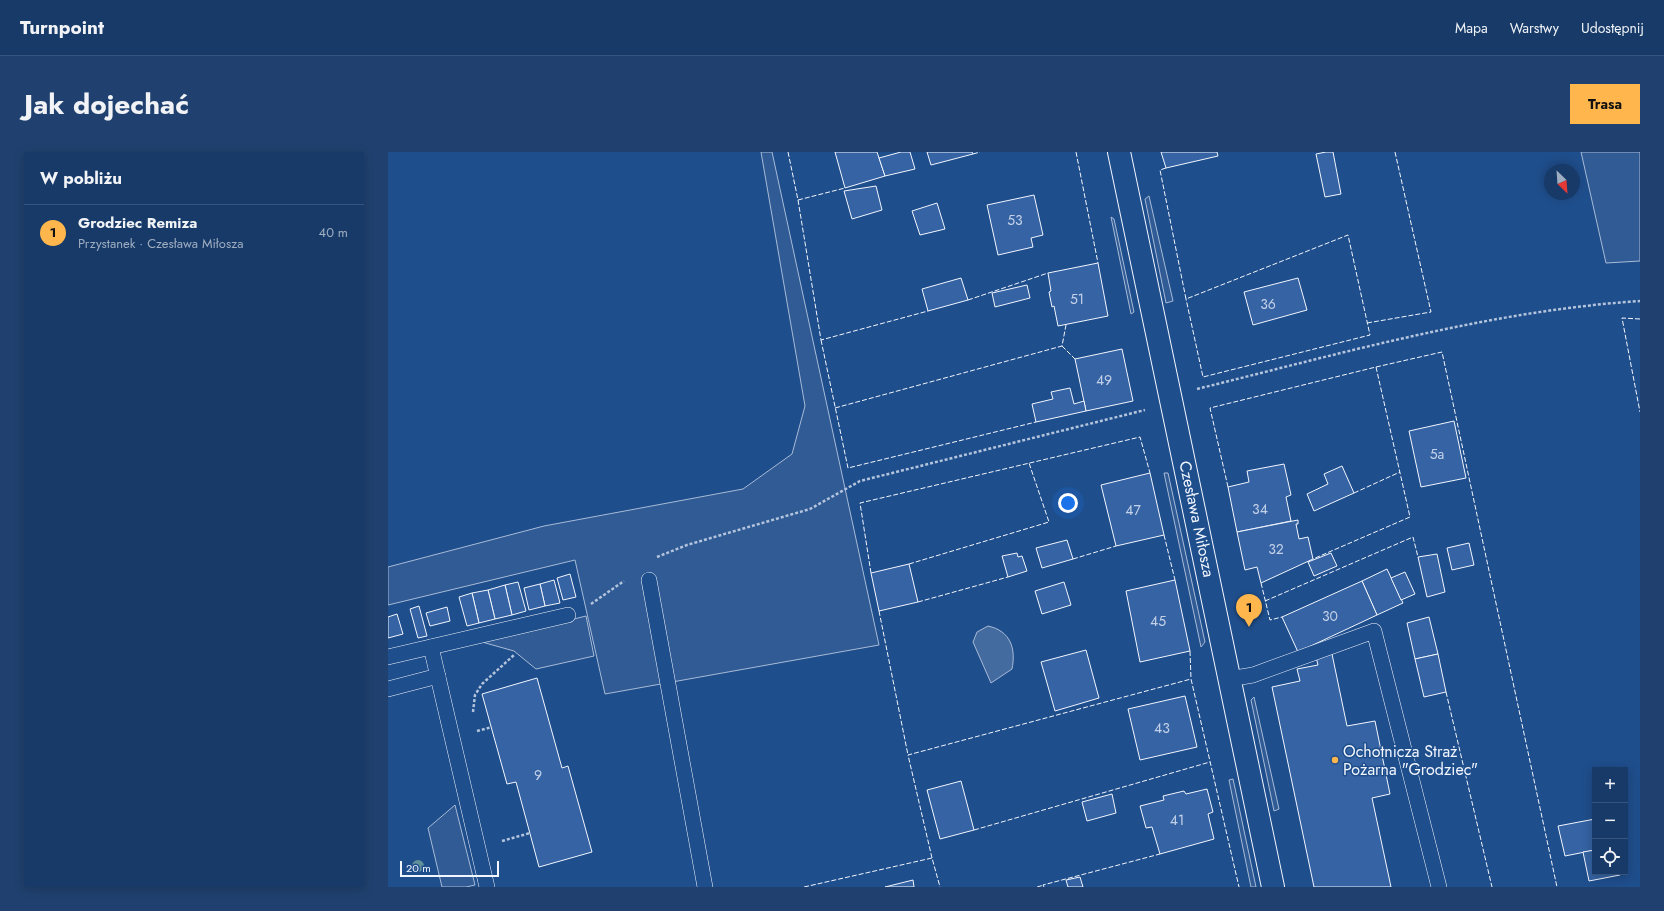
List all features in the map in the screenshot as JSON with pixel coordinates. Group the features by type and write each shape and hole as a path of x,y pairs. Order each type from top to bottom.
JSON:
{"street":[{"name":"Czesława Miłosza","path":"1119,152 1172,399 1273,887"}],"lane":[{"path":"649,580 705,887"},
{"path":"388,657 568,615"},
{"path":"1229,679 1253,675 1374,631 1439,887"},
{"path":"431,647 487,887"},
{"path":"388,689 438,676"}],"path":[{"path":"656,557 687,544 810,509 860,481 1172,399 1446,329 1589,304 1640,301"},
{"path":"568,615 596,602 628,578"},
{"path":"473,715 475,695 482,684 525,645 524,625"},
{"path":"475,726 476,732"},
{"path":"500,841 530,833"}],"shaded area":[{"path":"761,152 772,152 879,645 605,694 575,560 388,605 388,567 544,526 743,489 792,454 805,406"},
{"path":"1581,152 1640,152 1640,261 1606,263"},
{"path":"1149,196 1173,301 1166,303 1145,199"},
{"path":"1111,217 1114,219 1134,312 1131,314"},
{"path":"1164,473 1168,473 1205,642 1201,647"},
{"path":"586,616 594,656 536,669 514,651 482,642"},
{"path":"988,626 996,628 1007,637 1012,648 1013,655 1012,669 991,683 973,642 977,632"},
{"path":"1254,697 1279,809 1274,811 1251,700"},
{"path":"1233,779 1256,887 1251,887 1229,780"},
{"path":"455,805 475,885 466,887 442,887 428,828"}],"building":[{"path":"835,152 877,152 885,176 845,188"},
{"path":"901,152 910,152 915,169 885,176 879,158"},
{"path":"927,152 972,152 973,154 931,165"},
{"path":"1161,152 1217,152 1218,156 1166,168"},
{"path":"1333,152 1341,194 1325,197 1316,154"},
{"path":"876,186 882,210 852,219 844,191"},
{"path":"1034,195 1043,235 1031,238 1033,247 998,255 987,205"},
{"path":"937,203 945,229 920,235 912,211"},
{"path":"1098,263 1108,316 1058,326 1054,306 1052,307 1049,292 1051,291 1048,273"},
{"path":"961,278 968,300 928,311 922,289"},
{"path":"1298,278 1307,310 1253,325 1244,292"},
{"path":"1027,285 1030,298 995,307 992,293"},
{"path":"1122,349 1133,401 1086,411 1075,359"},
{"path":"1070,388 1074,404 1084,401 1086,411 1036,422 1032,404 1053,399 1051,392"},
{"path":"1454,421 1466,478 1421,487 1409,431"},
{"path":"1284,464 1291,495 1286,497 1291,521 1237,532 1228,487 1249,482 1247,471"},
{"path":"1342,466 1354,493 1314,511 1307,494 1328,484 1324,474"},
{"path":"1150,473 1164,535 1116,546 1101,485"},
{"path":"1298,520 1298,524 1296,524 1299,539 1308,537 1313,559 1261,583 1257,567 1245,570 1237,532"},
{"path":"1067,540 1073,559 1042,568 1036,548"},
{"path":"1469,543 1474,565 1452,570 1447,548"},
{"path":"1017,553 1018,557 1022,556 1027,571 1008,577 1002,556"},
{"path":"1331,553 1337,566 1314,576 1308,562"},
{"path":"1437,554 1445,592 1427,597 1418,557"},
{"path":"909,564 918,602 879,611 871,573"},
{"path":"1387,569 1403,603 1377,615 1362,581"},
{"path":"1405,572 1415,594 1401,600 1391,578"},
{"path":"570,574 576,597 563,600 557,578"},
{"path":"554,580 560,603 545,606 540,584"},
{"path":"1175,580 1190,651 1140,662 1126,591"},
{"path":"1362,581 1377,615 1298,652 1282,617"},
{"path":"518,582 526,611 512,615 505,585"},
{"path":"1064,582 1071,605 1042,614 1035,591"},
{"path":"540,584 545,606 529,610 524,588"},
{"path":"505,585 512,615 495,619 488,590"},
{"path":"488,590 495,619 479,623 472,593"},
{"path":"472,593 479,623 467,626 459,597"},
{"path":"419,606 427,636 418,638 410,609"},
{"path":"447,607 450,621 430,626 426,613"},
{"path":"397,614 403,634 388,638 388,617"},
{"path":"1429,617 1438,654 1415,659 1407,623"},
{"path":"1086,650 1099,698 1055,711 1041,662"},
{"name":"Ochotnicza Straż Pożarna \"Grodziec\"","path":"1332,654 1347,726 1375,721 1390,794 1372,798 1391,887 1314,887 1272,687 1300,681 1297,669 1318,665 1316,657"},
{"path":"1438,654 1446,692 1424,697 1415,659"},
{"path":"537,678 562,768 568,766 592,852 539,867 516,782 507,784 482,694"},
{"path":"1185,696 1197,747 1140,760 1128,709"},
{"path":"961,781 974,830 940,839 927,790"},
{"path":"1207,789 1213,812 1208,814 1214,839 1160,854 1152,827 1146,828 1140,806 1164,800 1163,796 1184,791 1186,794"},
{"path":"1112,794 1116,813 1087,821 1082,802"},
{"path":"1592,820 1592,851 1565,856 1558,826"},
{"path":"1592,850 1592,875 1620,875 1589,881 1583,852"},
{"path":"1080,877 1083,887 1068,887 1066,880"},
{"path":"913,880 914,887 885,887"}],"fence":[{"path":"788,152 798,200 845,188"},
{"path":"973,154 980,152"},
{"path":"1076,152 1098,263"},
{"path":"1367,323 1431,312 1395,152"},
{"path":"1166,168 1160,170 1186,299 1348,235 1370,335 1203,377 1186,299"},
{"path":"798,200 821,340 928,311"},
{"path":"968,300 1048,273"},
{"path":"1640,319 1622,318 1640,412"},
{"path":"835,408 1062,346 1066,325"},
{"path":"821,340 848,468 1036,422"},
{"path":"1062,346 1075,359"},
{"path":"1376,367 1442,352 1557,887"},
{"path":"1228,487 1210,408 1376,367 1410,517 1313,559"},
{"path":"871,573 860,503 1140,437 1150,473"},
{"path":"909,564 1049,522 1029,463"},
{"path":"1354,493 1400,472"},
{"path":"1164,535 1175,580"},
{"path":"1265,601 1413,537 1418,557"},
{"path":"1073,559 1116,546"},
{"path":"918,602 1008,577"},
{"path":"1261,583 1270,620 1282,617"},
{"path":"879,611 908,755"},
{"path":"1190,651 1191,679"},
{"path":"932,858 908,755 1191,679 1239,887"},
{"path":"1446,692 1492,887"},
{"path":"974,830 1210,762"},
{"path":"1044,887 1043,885 1160,854"},
{"path":"804,887 932,858 940,887"},
{"path":"1037,887 1044,885"}],"place":[{"name":"Grodziec Remiza","path":"1249,627"},
{"name":"Ochotnicza Straż Pożarna \"Grodziec\"","path":"1335,760"}]}
